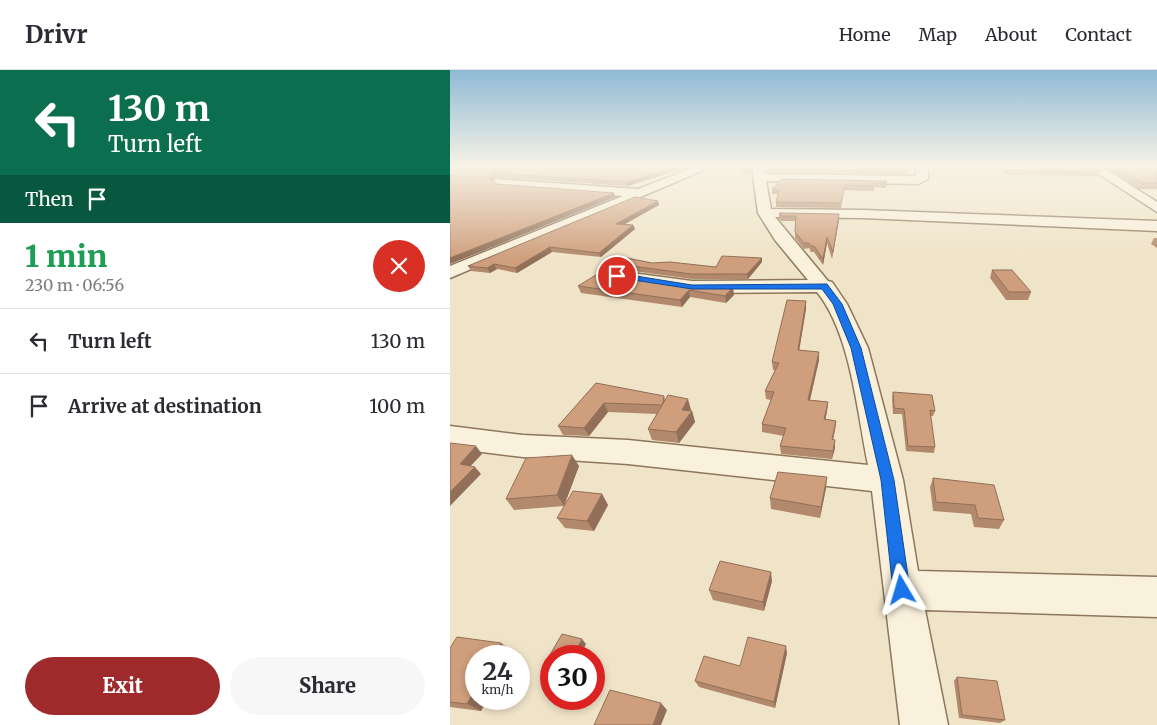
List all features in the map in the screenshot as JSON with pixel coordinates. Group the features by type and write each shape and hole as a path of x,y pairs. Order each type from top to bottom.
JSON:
{"street":[{"path":"450,273 491,254 633,198"},
{"path":"763,198 765,213 781,237 824,286 837,304 856,348 887,480 902,590 924,725"},
{"path":"1143,198 1157,208"},
{"path":"765,213 928,216 1050,224 1157,226"},
{"path":"617,276 692,287 824,286"},
{"path":"450,437 523,446 628,452 887,480"},
{"path":"902,590 1157,597"}],"building":[{"path":"450,198 602,198 450,258"},
{"path":"634,198 658,201 616,224 633,225 599,253 550,247 515,268 494,264 487,268 468,266"},
{"path":"777,198 842,198 841,203 776,202"},
{"path":"779,213 839,214 833,252 827,237 823,259 814,246 804,243 795,232 796,216 781,216"},
{"path":"722,256 762,258 747,274 691,274 617,264 627,258 652,263 670,262 716,267"},
{"path":"604,270 608,275 690,288 733,287 725,296 689,290 680,300 578,286"},
{"path":"992,270 1012,270 1031,292 1009,292"},
{"path":"787,300 806,301 798,350 819,352 808,400 828,402 824,419 836,421 832,439 835,440 833,451 780,446 786,428 762,424 774,392 765,391 779,363 772,362"},
{"path":"596,383 664,396 663,403 662,405 604,403 584,428 558,426"},
{"path":"893,392 932,395 935,411 930,410 935,447 908,446 904,409 894,408"},
{"path":"668,395 688,399 682,410 692,411 676,432 648,429"},
{"path":"450,443 476,446 460,464 475,467 450,492"},
{"path":"572,455 557,495 506,499 526,458"},
{"path":"778,472 827,477 821,507 770,498"},
{"path":"933,478 994,485 1004,520 978,518 975,505 936,502"},
{"path":"573,491 602,494 587,521 557,518"},
{"path":"720,561 771,572 763,602 709,590"},
{"path":"562,634 582,639 579,645 556,645"},
{"path":"457,637 501,643 500,645 465,645 465,704 450,702 450,648"},
{"path":"748,637 786,646 774,702 695,681 704,656 740,666"},
{"path":"957,677 997,681 1005,720 962,715"},
{"path":"610,690 661,703 653,725 594,725 601,710 605,710 605,701"}],"route":[{"path":"617,276 692,287 824,286 837,304 856,348 887,480 902,590"}]}
